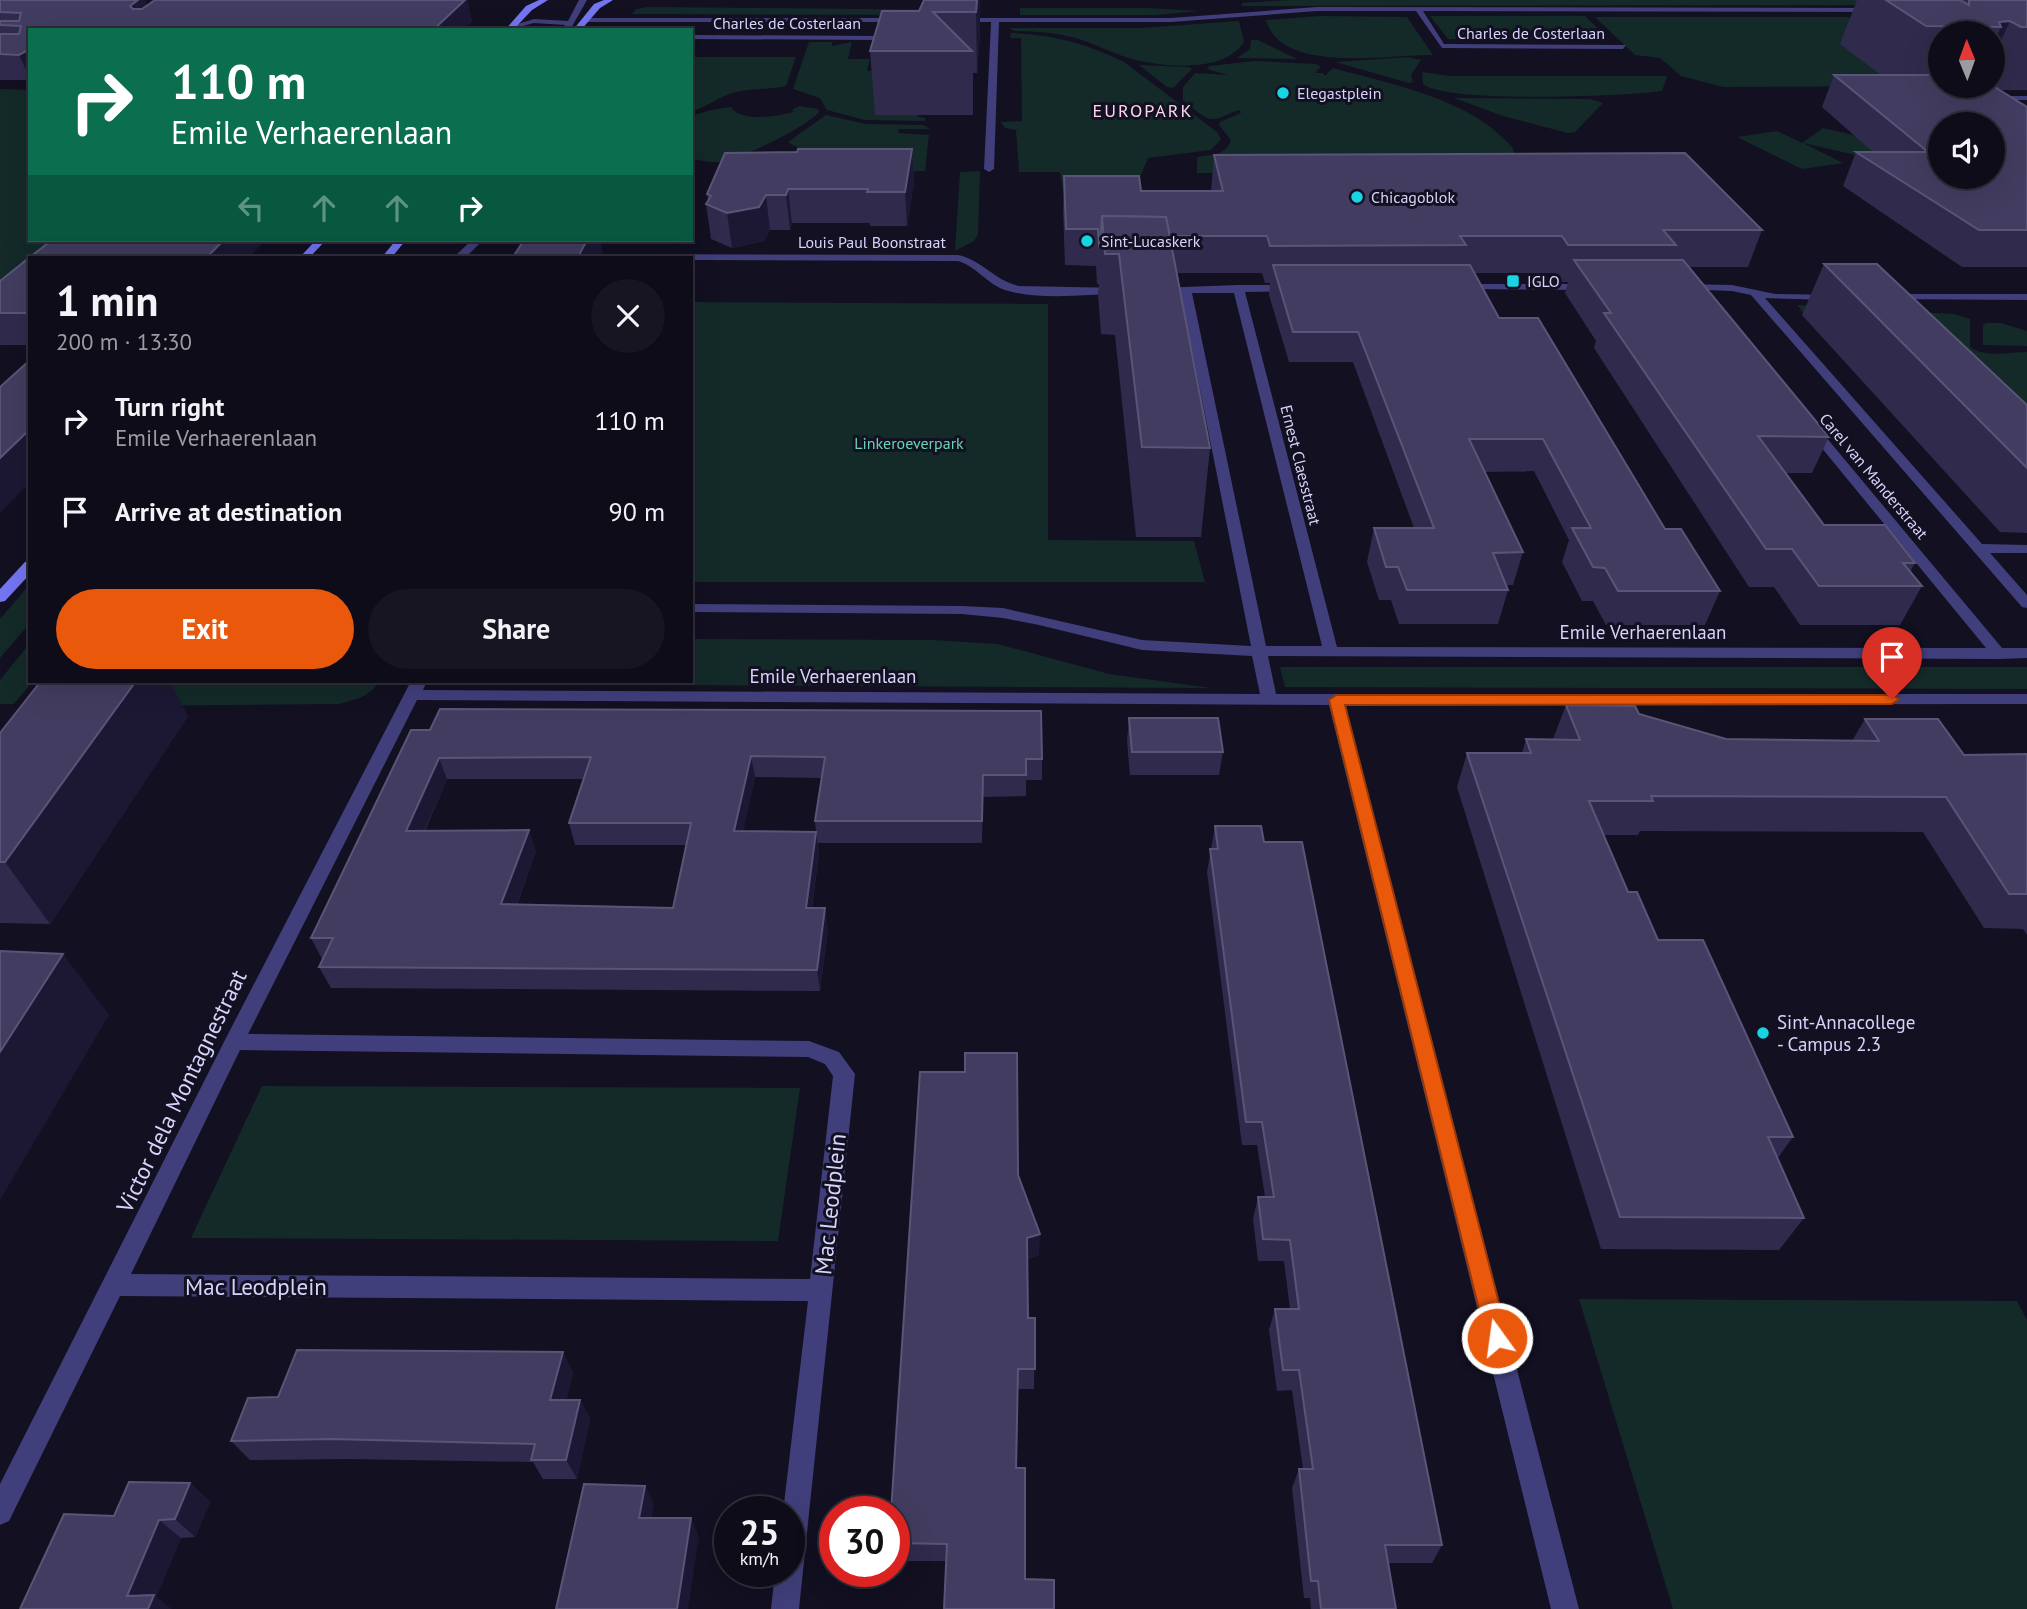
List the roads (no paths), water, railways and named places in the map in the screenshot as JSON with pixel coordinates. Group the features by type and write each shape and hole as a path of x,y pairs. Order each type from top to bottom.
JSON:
{"main road":[{"path":"511,28 529,8 544,0"},
{"path":"579,28 597,6 609,0"},
{"path":"306,256 319,242"},
{"path":"388,256 399,242"},
{"path":"0,598 28,567"}],"street":[{"path":"511,28 534,21 567,26 583,0"},
{"name":"Charles de Costerlaan","path":"941,20 1171,20 1317,9 1888,10"},
{"name":"Charles de Costerlaan","path":"1418,9 1443,46 1623,47"},
{"path":"1860,10 1875,20"},
{"name":"Charles de Costerlaan","path":"585,20 915,20"},
{"name":"Charles de Costerlaan","path":"881,48 888,20"},
{"path":"989,169 995,20"},
{"name":"Charles de Costerlaan","path":"693,37 883,37"},
{"path":"2006,98 2027,98"},
{"path":"461,256 476,242"},
{"name":"Louis Paul Boonstraat","path":"693,257 958,258 969,259 978,265 988,278 1012,288 1135,291"},
{"path":"1449,287 1606,287"},
{"path":"1670,287 1732,288 1756,295 1843,297"},
{"path":"1696,287 1712,306"},
{"name":"Ernest Claesstraat","path":"1238,288 1331,652"},
{"path":"1149,291 1304,288"},
{"path":"1186,291 1269,699"},
{"name":"Carel van Manderstraat","path":"1756,295 2027,604"},
{"path":"1884,297 2027,297"},
{"name":"Carel van Manderstraat","path":"1802,416 1998,654"},
{"path":"1976,548 2027,549"},
{"name":"Emile Verhaerenlaan","path":"693,608 962,610 1003,613 1142,645 1259,651 2027,653"},
{"name":"Emile Verhaerenlaan","path":"415,688 1336,700 2027,699"},
{"name":"Victor dela Montagnestraat","path":"0,1512 234,1041 415,688"},
{"path":"1336,700 1565,1609"},
{"name":"Mac Leodplein","path":"114,1285 821,1290 844,1074 832,1058 809,1049 234,1041"},
{"path":"785,1609 821,1290"}],"place":[{"name":"Elegastplein","path":"1283,93"},
{"name":"Chicagoblok","path":"1357,197"},
{"name":"Sint-Lucaskerk","path":"1087,241"},
{"name":"IGLO","path":"1513,281"},
{"name":"Sint-Annacollege - Campus 2.3","path":"1763,1033"}],"district":[{"name":"EUROPARK","path":"1143,110"}],"park label":[{"name":"Linkeroeverpark","path":"909,443"}]}
